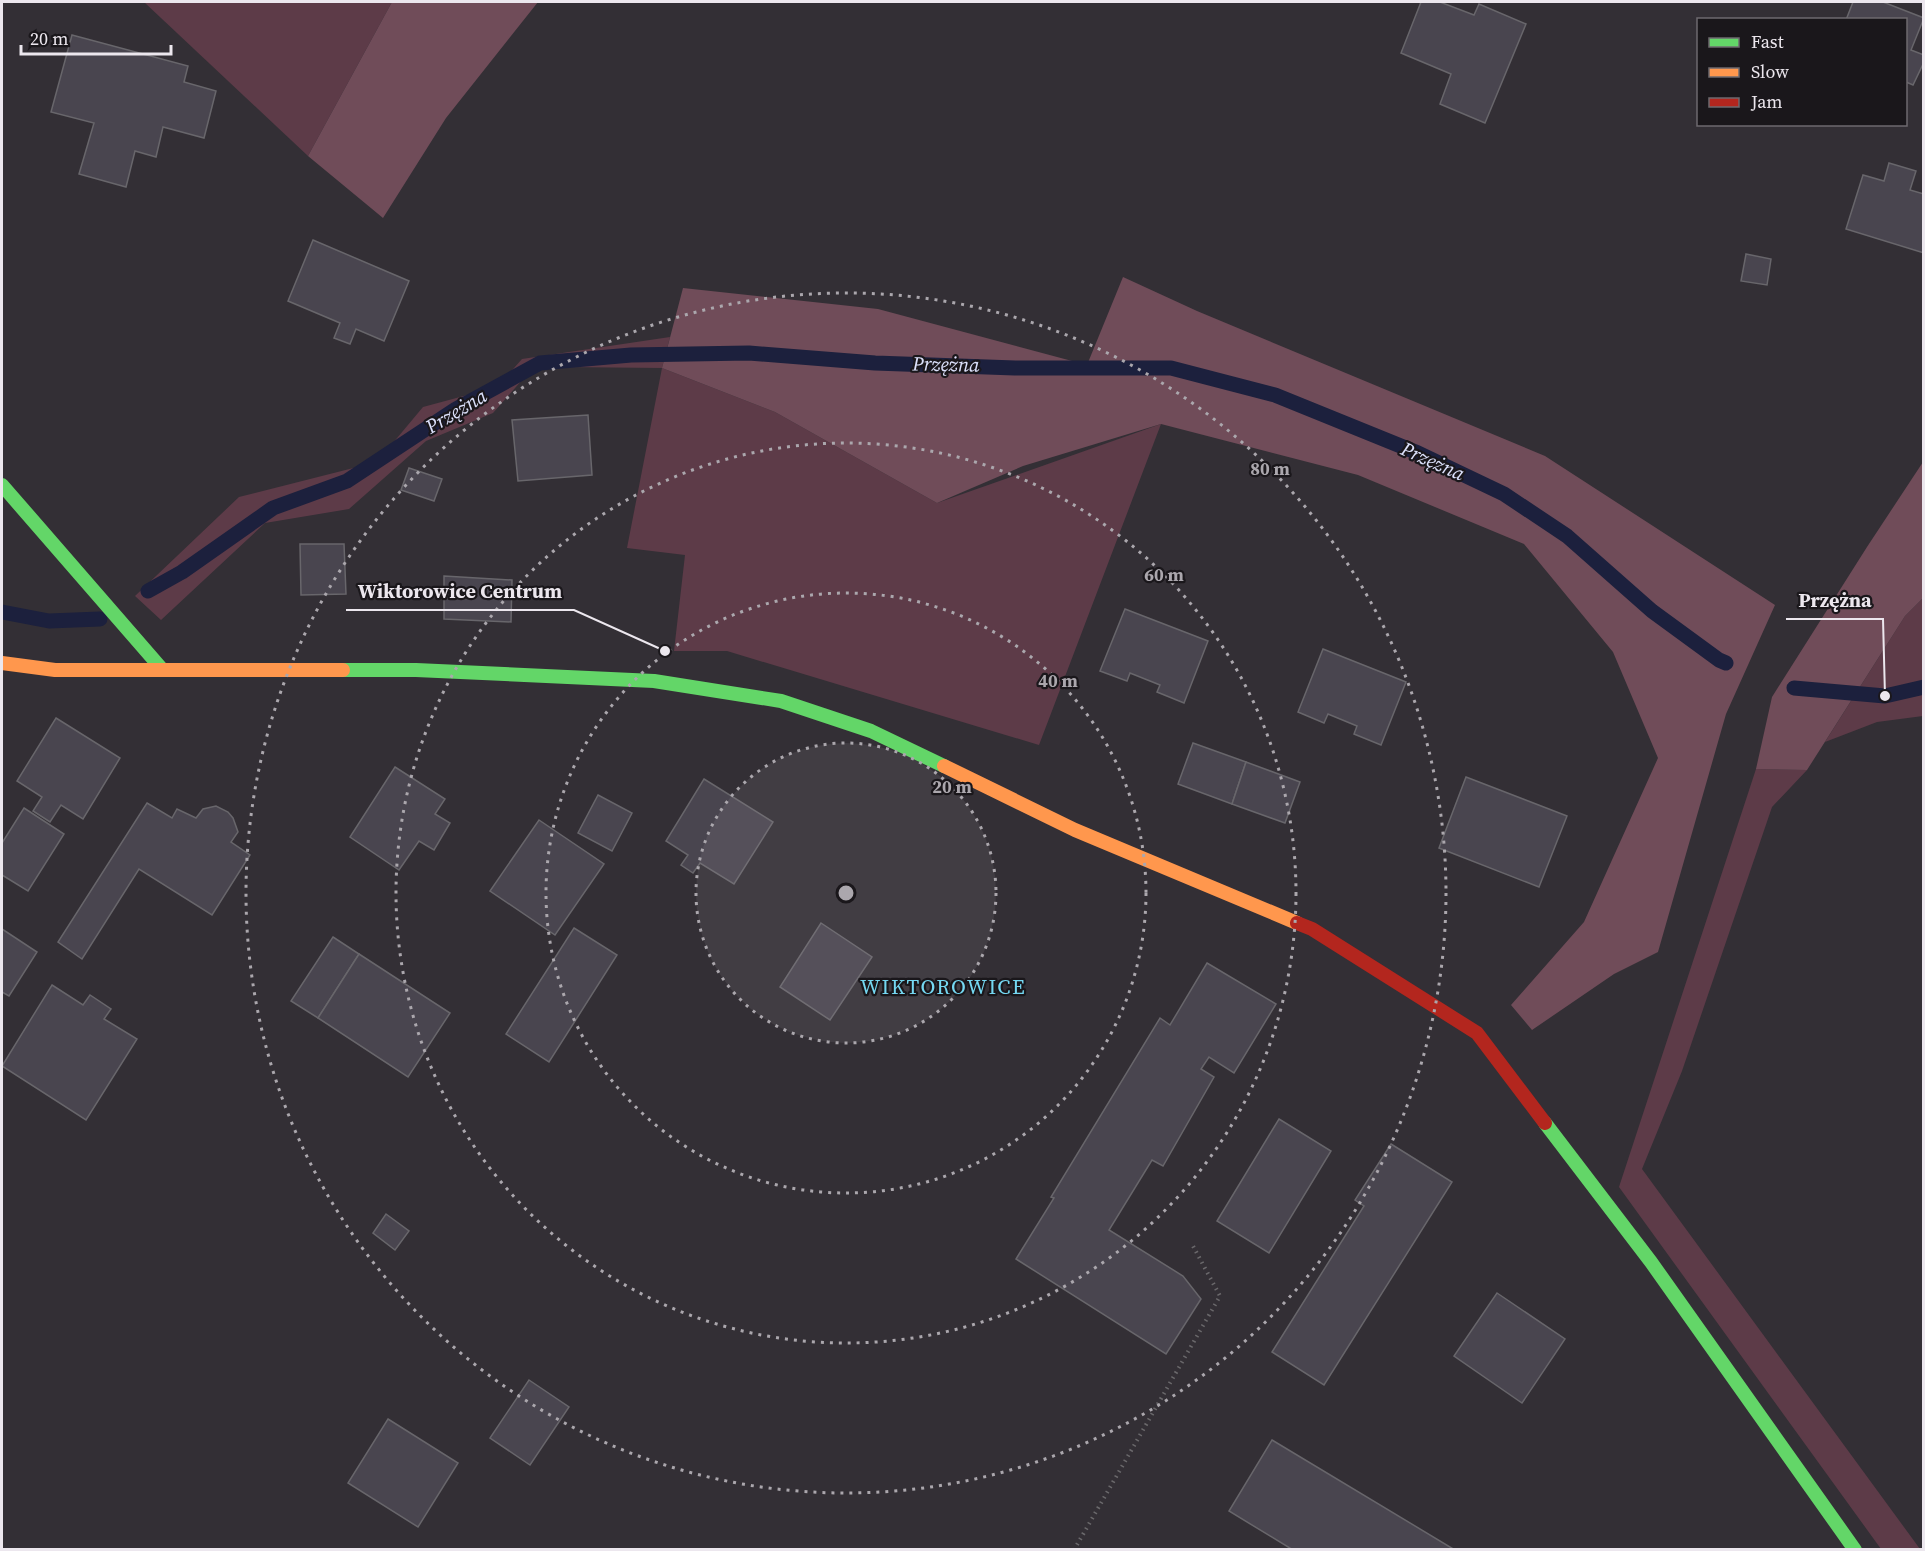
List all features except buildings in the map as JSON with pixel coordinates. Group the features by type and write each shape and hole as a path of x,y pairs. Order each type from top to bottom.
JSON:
{"street":[{"path":"2,485 161,668"},
{"path":"2,663 55,669 416,670 606,678 654,681 781,701 871,731 1075,830 1312,929 1477,1033 1651,1262 1855,1550"}],"path":[{"path":"1074,1550 1220,1296 1193,1246"}],"shaded area":[{"path":"144,2 392,2 308,156"},
{"path":"392,2 538,2 446,118 383,218 308,156"},
{"path":"1123,277 1197,311 1545,456 1775,605 1726,714 1658,952 1614,974 1532,1030 1511,1005 1584,922 1658,758 1613,652 1524,544 1358,475 1161,424 1023,466 937,503 775,412 662,368 683,288 878,309 1087,365"},
{"path":"670,337 662,368 563,367 530,371 493,413 426,441 349,509 265,523 161,620 135,596 239,497 377,462 423,407 497,387 522,359"},
{"path":"662,368 775,412 937,503 1161,424 1039,745 727,651 674,651 685,555 627,548"},
{"path":"1923,462 1923,598 1905,616 1807,770 1756,769 1772,697"},
{"path":"1923,598 1923,716 1877,722 1825,742 1905,616"},
{"path":"1756,769 1807,770 1772,807 1682,1071 1642,1169 1920,1549 1881,1549 1619,1187"}],"waterway":[{"name":"Przężna","path":"148,591 182,572 273,508 347,481 456,409 540,363 631,355 749,353 875,363 1015,368 1171,368 1275,395 1418,453 1504,494 1567,536 1652,611 1726,663"},
{"name":"Przężna","path":"2,612 49,621 100,619"},
{"name":"Przężna","path":"1794,688 1885,696 1924,687"}],"traffic: fast":[{"path":"2,485 161,668"},
{"path":"343,670 416,670 654,681 781,701 871,731 944,766"},
{"path":"1545,1123 1651,1262 1855,1550"}],"traffic: slow":[{"path":"2,663 55,670 343,670"},
{"path":"944,766 1075,830 1297,923"}],"traffic: jam":[{"path":"1297,923 1312,929 1477,1033 1545,1123"}],"place":[{"name":"Wiktorowice Centrum","path":"665,651"},
{"name":"Przężna","path":"1885,696"}],"district":[{"name":"WIKTOROWICE","path":"943,987"}]}
